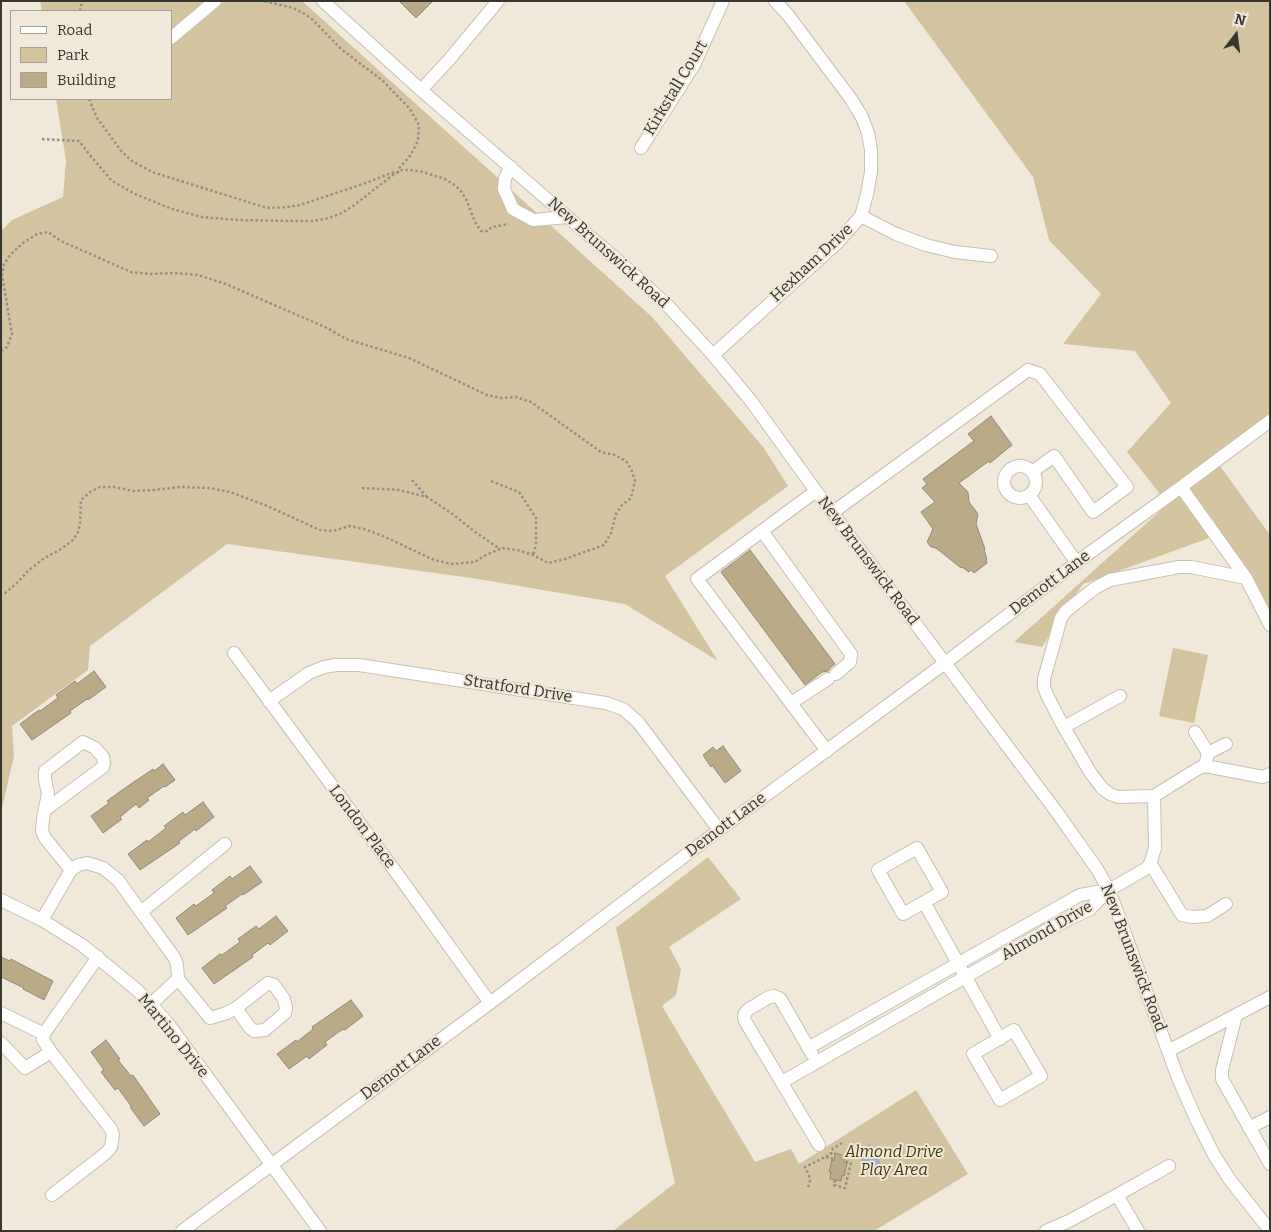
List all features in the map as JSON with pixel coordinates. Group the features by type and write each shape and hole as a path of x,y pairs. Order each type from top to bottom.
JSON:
{"street":[{"path":"172,37 215,1"},
{"name":"New Brunswick Road","path":"323,1 421,90 669,307 713,354 751,401 832,513 1056,811 1097,869 1108,890 1192,1111 1214,1155 1230,1180 1270,1228"},
{"path":"421,90 498,1"},
{"name":"Kirkstall Court","path":"641,148 694,65 722,1"},
{"name":"Hexham Drive","path":"713,354 836,243 861,216 868,194 871,150 865,125 851,99 788,15 775,1"},
{"path":"511,167 505,178 504,189 513,209 533,220 568,217"},
{"path":"861,216 896,234 926,245 955,252 991,256"},
{"path":"832,513 1028,370 1040,374 1126,487 1093,512 1054,456 1032,472"},
{"name":"Demott Lane","path":"182,1231 1270,421"},
{"path":"1023,466 1032,472 1036,481 1029,495 1019,498 1009,493 1004,484 1004,479 1009,470 1023,466"},
{"path":"1181,487 1246,578 1270,625"},
{"path":"816,491 697,579 827,751"},
{"path":"1029,495 1077,563"},
{"path":"762,531 851,654 850,662 791,704"},
{"path":"1246,578 1191,567 1179,567 1110,580 1095,588 1066,611 1061,618 1044,679 1044,687 1046,695 1090,772 1102,788 1110,794 1118,797 1154,796 1205,766 1263,777 1270,774"},
{"name":"London Place","path":"234,653 490,1003"},
{"name":"Stratford Drive","path":"269,702 309,673 324,667 344,664 606,703 623,709 638,722 719,830"},
{"path":"1064,727 1120,696"},
{"path":"1195,732 1208,753 1205,766"},
{"path":"45,810 103,767 103,757 95,748 83,742 45,771 44,780 48,793 42,819 42,831 45,838 71,870"},
{"path":"1208,753 1226,744"},
{"path":"1108,890 1147,868 1150,863 1155,848 1154,796"},
{"path":"140,912 225,844"},
{"path":"917,848 942,892 924,902 903,914 878,870 917,848"},
{"path":"1150,863 1182,915 1192,918 1207,916 1226,904"},
{"path":"42,920 71,870 78,865 87,864 103,868 118,880 174,957 177,964 178,980 210,1018 236,1008"},
{"name":"Almond Drive","path":"808,1048 1080,894 1108,890"},
{"name":"Almond Drive","path":"782,1082 1049,930 1090,909 1108,890"},
{"name":"Martino Drive","path":"1,900 42,920 82,945 136,989 151,1004 170,1026 320,1231"},
{"path":"924,902 1000,1039"},
{"path":"52,1195 111,1147 113,1135 111,1129 43,1040 44,1034 98,957"},
{"path":"151,1004 178,980"},
{"path":"816,1063 781,1000 774,996 769,997 749,1009 744,1017 745,1021 819,1145"},
{"path":"1168,1051 1270,997"},
{"path":"1,1014 44,1034"},
{"path":"1236,1015 1222,1075 1227,1088 1270,1164"},
{"path":"1014,1030 1041,1076 1000,1100 973,1054 1000,1039 1014,1030"},
{"path":"1,1043 24,1068 51,1052"},
{"path":"1249,1128 1270,1117"},
{"path":"1046,1231 1069,1221 1169,1166"},
{"path":"1117,1195 1138,1231"}],"path":[{"path":"80,10 82,1"},
{"path":"264,1 293,8 305,14 341,49 382,80 410,109 419,125 418,141 410,156 400,166 398,172"},
{"path":"89,100 96,118 122,152 132,161 152,172 267,208 300,205 364,184 391,172 398,172"},
{"path":"42,139 79,140 112,181 135,194 172,209 202,217 292,222 329,218 353,206 398,172 411,170 445,179 456,186 466,199 475,222 481,231 509,224"},
{"path":"1,351 7,347 12,334 2,275 4,264 23,242 37,234 48,232 61,241 131,272 198,275 226,284 328,328 346,339 410,358 487,395 501,398 516,397 531,402 601,452 615,455 626,461 635,480 631,498 622,505 616,514 611,533 604,545 548,563 517,550 502,548 475,562 452,564 434,560 384,536 364,529 349,526 333,531 320,530 265,505 230,492 210,488 187,487 133,491 114,487 100,487 80,500 80,523 78,532 73,540 62,549 43,559 16,584 1,594"},
{"path":"412,480 427,498"},
{"path":"491,481 519,492 536,518 536,545 532,555"},
{"path":"362,488 399,490 427,498 454,515 500,549"},
{"path":"808,1187 810,1182 805,1167 831,1154 831,1150 842,1143"},
{"path":"835,1180 834,1186 845,1188 851,1163 844,1161"}],"green space":[{"path":"40,1 302,1 652,317 764,448 788,486 665,576 718,661 625,604 478,579 227,544 90,646 88,670 12,726 14,756 1,812 1,231 12,220 63,197 66,160 56,100 172,100 172,10 42,10"},
{"path":"904,1 1270,1 1270,428 1220,466 1270,535 1270,623 1220,534 1083,584 1042,647 1014,642 1168,504 1127,452 1171,403 1135,351 1063,344 1101,294 1049,240 1033,177"},
{"path":"1173,648 1208,655 1194,723 1159,716"},
{"name":"Almond Drive Play Area","path":"708,857 741,899 669,947 681,969 676,995 662,1006 755,1162 791,1149 799,1164 916,1090 968,1174 874,1231 613,1231 675,1183 616,928"}],"water":[{"path":"870,1144 884,1169 871,1177 857,1152"}],"building":[{"path":"399,1 433,1 416,18"},
{"path":"991,416 1012,445 990,463 989,461 959,483 968,492 969,502 978,514 976,524 987,559 987,563 974,573 971,570 969,572 961,568 936,548 931,547 927,542 933,529 921,512 935,502 922,488 927,484 923,479 974,441 968,434"},
{"path":"750,550 835,664 828,671 822,672 805,685 721,572"},
{"path":"94,671 106,687 32,740 20,724 58,698 56,695 75,681 77,684"},
{"path":"723,746 741,771 725,783 703,755 713,747 716,751"},
{"path":"163,764 175,780 147,798 149,800 139,808 136,804 120,817 122,819 103,833 91,816 125,788"},
{"path":"203,802 214,817 140,870 128,854 147,840 148,842 166,828 164,826 183,812 185,815"},
{"path":"250,866 262,882 225,906 227,908 188,935 176,918 194,904 196,906 214,893 212,890 230,876 232,879"},
{"path":"276,916 288,931 270,945 268,943 252,955 253,957 214,984 202,968 240,942 238,939 256,926 259,929"},
{"path":"1,957 10,961 11,959 53,981 44,1000 1,977"},
{"path":"351,1000 363,1016 325,1042 327,1045 309,1059 307,1056 289,1069 277,1054 296,1040 297,1042 313,1029 312,1027"},
{"path":"106,1040 120,1059 118,1060 131,1076 133,1075 160,1114 144,1126 118,1088 115,1090 101,1072 104,1070 91,1052"},
{"path":"835,1153 845,1156 844,1162 847,1163 841,1181 830,1179 831,1172 829,1172"}]}
